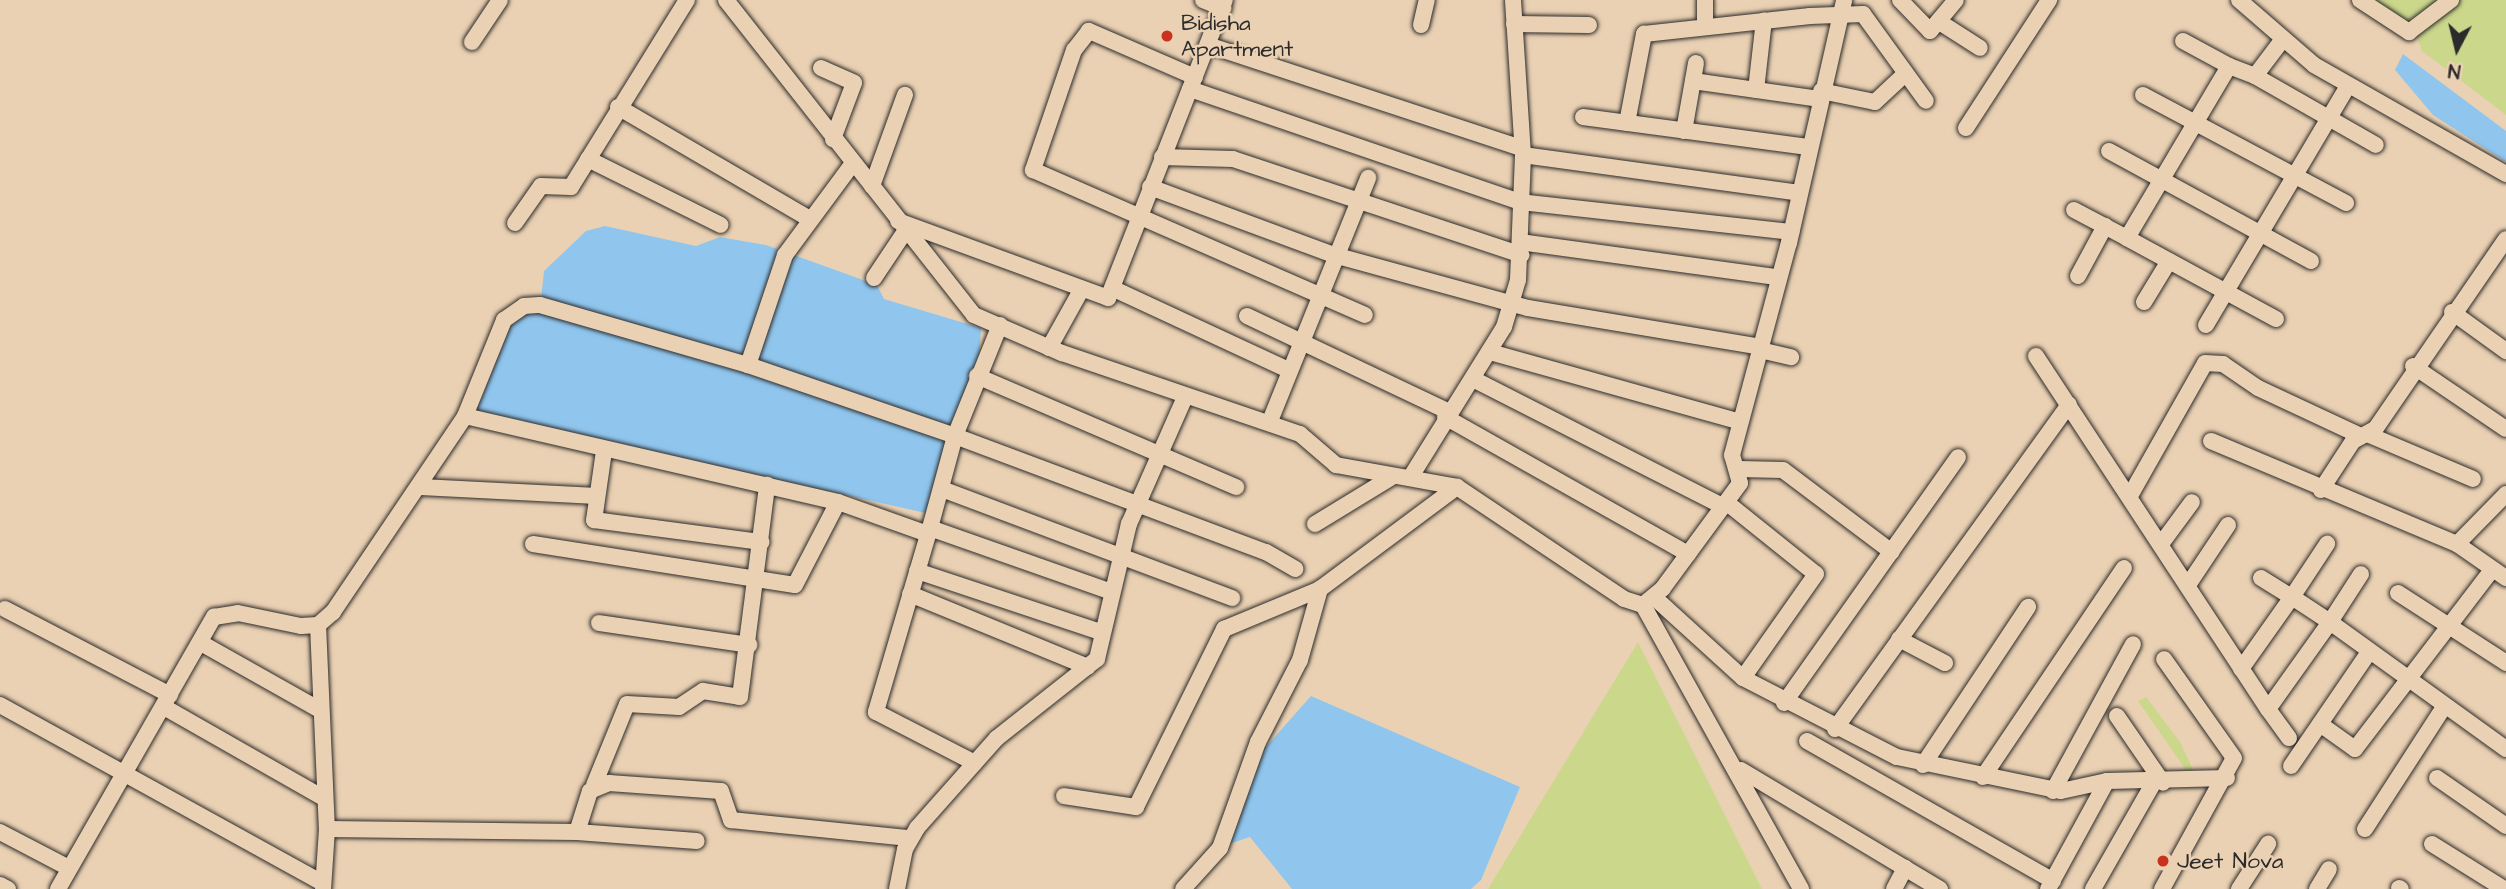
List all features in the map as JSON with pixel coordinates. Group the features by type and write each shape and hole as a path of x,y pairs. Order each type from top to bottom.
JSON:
{"street":[{"path":"472,42 500,0"},
{"path":"515,223 541,186 571,187 618,107 687,0"},
{"path":"726,0 965,308 1049,348 1185,397 1300,434 1336,465 1457,487 1624,599 1649,602 1743,678 1784,703 1872,748 1923,765 2053,791 2107,781 2158,783 2227,778"},
{"path":"902,226 1099,300 1114,289 1138,217 1224,4 1203,0"},
{"path":"1421,25 1427,0"},
{"path":"1410,478 1447,414 1490,352 1513,303 1520,248 1523,152 1513,0"},
{"path":"1705,0 1705,26"},
{"path":"1900,0 1925,30 1941,23 1956,0"},
{"path":"1966,128 2049,0"},
{"path":"2239,0 2283,38 2348,86 2421,120 2506,174"},
{"path":"2360,0 2409,32 2451,0"},
{"path":"1627,122 1644,34 1842,8 1863,15 1926,101"},
{"path":"1649,602 1740,483 1739,469 1732,455 1791,232 1808,147 1842,8"},
{"path":"1756,90 1764,20"},
{"path":"1941,23 1980,48"},
{"path":"1514,24 1589,25"},
{"path":"1365,315 1032,170 1074,50 1082,35 1098,33 1193,83 1520,202 1791,232"},
{"path":"2255,76 2283,38"},
{"path":"2183,41 2229,66 2255,76 2376,145"},
{"path":"1208,45 1523,152 1799,193"},
{"path":"1684,131 1696,63"},
{"path":"2127,238 2193,122 2229,66"},
{"path":"821,68 855,83 833,139"},
{"path":"1693,81 1875,102 1906,73"},
{"path":"2206,325 2348,86"},
{"path":"2143,94 2346,203"},
{"path":"872,186 905,95"},
{"path":"618,107 808,218"},
{"path":"1583,117 1808,147"},
{"path":"2109,151 2261,231 2311,261"},
{"path":"1162,157 1233,159 1359,202 1520,248 1777,277"},
{"path":"588,159 721,225"},
{"path":"748,365 779,268 808,218 853,163"},
{"path":"1272,416 1286,369 1368,178"},
{"path":"1150,187 1334,255 1513,303 1791,357"},
{"path":"2074,209 2276,319"},
{"path":"874,278 902,226"},
{"path":"2078,276 2105,226"},
{"path":"2321,490 2452,312 2500,259 2506,239"},
{"path":"2144,302 2169,261"},
{"path":"1114,289 1286,369"},
{"path":"1049,348 1080,292"},
{"path":"0,705 126,771 323,886 327,829 322,797 318,709 318,625 351,590 466,416 497,332 524,306 540,305 748,365 955,436 1266,552 1294,569"},
{"path":"2452,312 2506,351"},
{"path":"1247,316 1447,414 1688,554"},
{"path":"975,762 876,712 955,436 977,376 1000,325"},
{"path":"1490,352 1740,422"},
{"path":"2036,356 2131,494 2241,669 2289,738"},
{"path":"2131,494 2205,363 2223,364 2258,388 2473,479"},
{"path":"2413,366 2506,429"},
{"path":"977,376 1156,455 1236,486"},
{"path":"1473,379 1724,504 1816,574 1743,678"},
{"path":"897,889 909,838 975,762 1016,721 1088,667 1100,650 1100,632 1120,552 1156,455 1185,397"},
{"path":"1835,729 2069,405"},
{"path":"466,416 604,451 838,502 1109,592"},
{"path":"2211,440 2321,490 2457,544 2499,574 2448,628 2355,749 2320,724"},
{"path":"604,451 594,496 594,520 762,542"},
{"path":"1784,703 1958,457"},
{"path":"1739,469 1783,470 1892,552"},
{"path":"1315,523 1392,477"},
{"path":"577,832 622,708 632,703 679,707 703,691 738,698 749,645 767,485"},
{"path":"419,487 594,496"},
{"path":"1064,796 1136,807 1224,629 1321,589 1457,487"},
{"path":"942,489 1120,552 1232,598"},
{"path":"2457,544 2506,494"},
{"path":"533,544 757,580 801,581 838,502"},
{"path":"2161,544 2192,502"},
{"path":"2188,585 2228,524"},
{"path":"2241,669 2327,544"},
{"path":"1983,776 2124,568"},
{"path":"917,571 1100,632"},
{"path":"2268,709 2361,574"},
{"path":"2261,578 2330,622 2444,707 2503,741"},
{"path":"1183,889 1220,848 1258,742 1300,660 1321,589"},
{"path":"2399,593 2448,628 2506,663"},
{"path":"910,594 1088,667"},
{"path":"1649,602 1740,769 1801,889"},
{"path":"1923,765 2028,607"},
{"path":"5,609 167,701 322,797"},
{"path":"58,889 201,643 223,611 318,625"},
{"path":"599,623 749,645"},
{"path":"1899,639 1945,663"},
{"path":"201,643 318,709"},
{"path":"2053,791 2133,644"},
{"path":"2291,765 2369,652"},
{"path":"2162,889 2227,778 2234,758 2164,659"},
{"path":"2365,829 2444,707"},
{"path":"2117,716 2158,783"},
{"path":"1807,741 1861,767 2051,885 2107,781"},
{"path":"1861,767 1872,748"},
{"path":"1740,769 1940,889"},
{"path":"2437,778 2506,826"},
{"path":"2093,889 2158,783"},
{"path":"594,785 712,789 726,796 723,810 731,820 909,838"},
{"path":"327,829 577,832 696,841"},
{"path":"0,832 69,868"},
{"path":"2239,889 2268,844"},
{"path":"2432,844 2504,889"},
{"path":"1894,889 1905,869"},
{"path":"2317,889 2329,869"},
{"path":"0,885 8,889"}],"green space":[{"path":"2368,0 2506,0 2506,115 2422,51 2416,34"},
{"path":"1638,642 1762,889 1488,889"},
{"path":"2146,697 2180,742 2195,774 2190,776 2138,701"}],"water":[{"path":"2403,54 2506,131 2506,162 2433,115 2395,70"},
{"path":"605,226 696,246 720,237 766,245 877,285 884,299 981,328 979,358 930,514 471,411 506,326 541,299 544,271 586,231"},
{"path":"1311,696 1520,787 1481,880 1471,889 1292,889 1250,837 1223,846 1264,749"}],"place":[{"name":"Bidisha Apartment","path":"1167,36"},
{"name":"Jeet Nova","path":"2163,861"}]}
